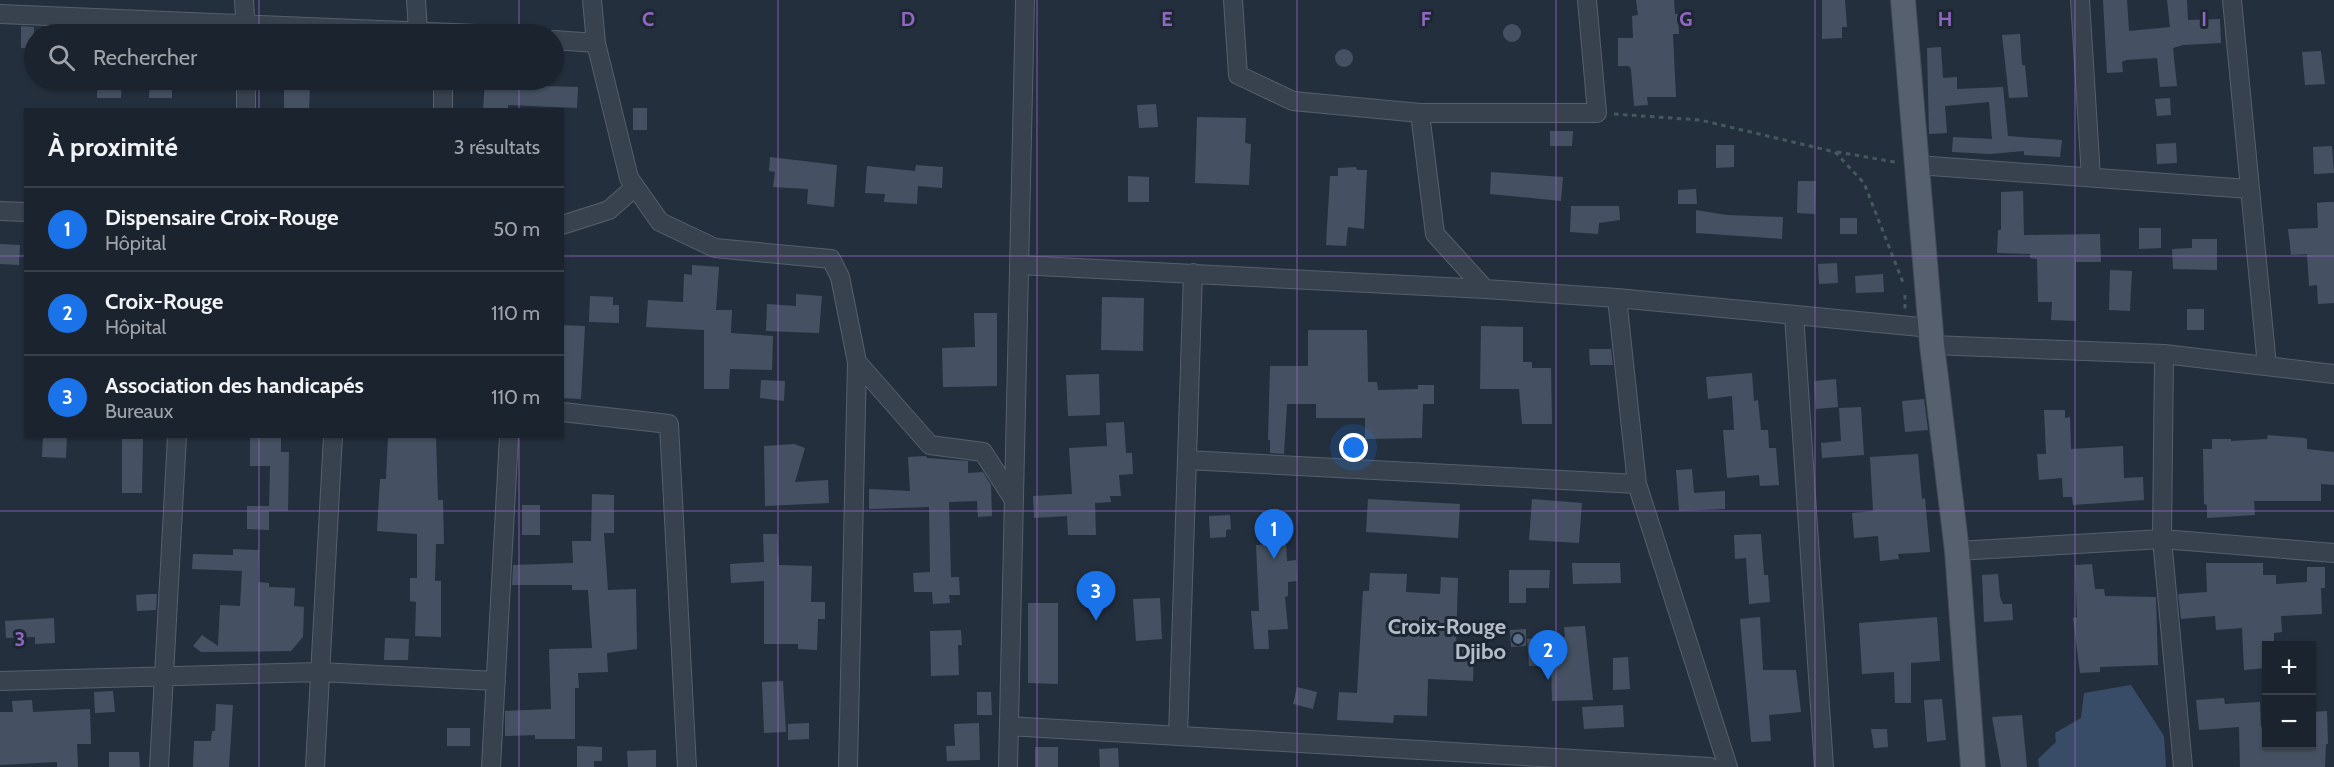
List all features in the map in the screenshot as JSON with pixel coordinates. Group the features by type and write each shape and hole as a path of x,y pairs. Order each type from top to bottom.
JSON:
{"main road":[{"path":"1903,0 1931,336 1957,551 1973,767"}],"street":[{"path":"244,0 246,24"},
{"path":"416,0 419,24"},
{"path":"592,0 596,43 629,178 660,222 715,248 831,259 840,278 858,362 848,767"},
{"path":"1008,767 1025,0"},
{"path":"1233,0 1238,75 1293,101 1420,113 1597,113 1587,0"},
{"path":"2080,0 2091,177"},
{"path":"2232,0 2267,366"},
{"path":"0,14 154,24"},
{"path":"564,41 596,43"},
{"path":"246,90 246,108"},
{"path":"443,90 443,108"},
{"path":"1420,113 1435,234 1485,289"},
{"path":"1917,165 2249,189"},
{"path":"564,224 609,210 635,187"},
{"path":"0,211 24,212"},
{"path":"1019,265 1617,297 1906,326 1931,336 2164,354 2334,374"},
{"path":"1178,736 1193,273"},
{"path":"1617,297 1637,484 1728,767"},
{"path":"1794,315 1824,767"},
{"path":"2164,354 2162,539 2183,767"},
{"path":"858,362 930,445 983,452 1014,500"},
{"path":"564,412 669,424 687,767"},
{"path":"159,767 177,438"},
{"path":"315,767 333,438"},
{"path":"491,767 509,438"},
{"path":"1187,460 1637,484"},
{"path":"1957,551 2162,539 2334,553"},
{"path":"0,681 320,672 496,681"},
{"path":"1009,726 1710,767"}],"path":[{"path":"1597,113 1700,120 1835,152 1917,165"},
{"path":"1835,152 1864,183 1891,245 1904,285 1906,326"}],"water":[{"path":"2131,685 2164,736 2166,767 2039,767 2038,759 2056,742 2055,733 2081,718 2084,693"}],"building":[{"path":"1636,0 1674,0 1675,14 1678,14 1679,34 1673,34 1676,97 1647,97 1648,105 1634,106 1631,69 1629,66 1618,66 1618,38 1633,38 1632,16 1638,15"},
{"path":"1822,0 1845,0 1847,27 1842,27 1842,38 1822,39"},
{"path":"2103,0 2127,0 2129,31 2170,27 2167,0 2187,0 2188,20 2220,19 2221,43 2183,45 2173,48 2177,86 2160,87 2157,58 2126,60 2122,62 2123,72 2107,73"},
{"path":"1512,24 1518,27 1521,33 1518,39 1512,42 1506,39 1503,33 1506,27"},
{"path":"21,26 24,26 24,48 21,48"},
{"path":"2020,34 2022,65 2025,65 2028,97 2009,98 2002,35"},
{"path":"1941,47 1943,78 1957,77 1957,89 2003,87 2008,136 2062,140 2060,157 2024,155 2024,151 1990,154 1952,152 1953,137 1992,139 1989,102 1945,106 1947,133 1929,134 1927,48"},
{"path":"1344,49 1350,52 1353,58 1350,64 1344,67 1338,64 1335,58 1338,52"},
{"path":"2321,51 2325,84 2305,85 2302,52"},
{"path":"564,87 578,87 577,108 508,105 508,108 483,108 484,90 564,90"},
{"path":"97,90 122,90 121,98 97,98"},
{"path":"149,90 172,90 172,98 149,98"},
{"path":"284,90 310,90 309,108 284,108"},
{"path":"2170,98 2171,115 2157,116 2155,99"},
{"path":"1156,104 1158,127 1139,128 1137,105"},
{"path":"633,108 647,108 647,130 633,130"},
{"path":"1197,117 1246,118 1245,143 1251,144 1249,185 1195,183"},
{"path":"1550,131 1573,131 1572,146 1550,146"},
{"path":"2176,143 2177,163 2157,164 2156,144"},
{"path":"1716,145 1734,145 1734,167 1716,168"},
{"path":"2332,146 2334,173 2314,174 2313,147"},
{"path":"770,157 837,165 834,207 807,204 808,189 773,187 775,172 769,171"},
{"path":"916,165 943,167 942,188 918,186 917,204 884,202 885,194 865,193 867,166 915,171"},
{"path":"1356,167 1357,170 1367,170 1364,229 1348,227 1346,246 1326,245 1330,176 1338,176 1338,168"},
{"path":"1491,172 1563,177 1561,201 1490,194"},
{"path":"1128,176 1149,177 1149,202 1128,202"},
{"path":"1798,181 1816,181 1815,214 1797,213"},
{"path":"1696,189 1697,204 1678,204 1678,190"},
{"path":"2023,191 2024,235 2100,234 2101,262 2076,262 2076,321 2051,320 2052,302 2038,302 2037,259 2030,258 2030,254 1997,253 1998,230 2001,230 2001,192"},
{"path":"2334,202 2334,303 2318,304 2317,285 2309,286 2307,254 2291,255 2288,229 2318,228 2317,203"},
{"path":"1571,206 1619,206 1620,220 1599,223 1598,234 1570,232"},
{"path":"1696,210 1727,215 1783,217 1782,239 1696,233"},
{"path":"1840,218 1857,218 1857,234 1840,234"},
{"path":"2139,228 2161,228 2161,248 2139,249"},
{"path":"2192,239 2217,239 2217,270 2173,269 2172,249 2192,248"},
{"path":"0,244 20,245 19,265 0,264"},
{"path":"1837,263 1838,283 1819,284 1818,264"},
{"path":"692,265 719,267 716,310 732,310 731,333 773,336 772,370 730,369 729,389 704,389 704,330 646,327 648,300 683,302 684,274 692,275"},
{"path":"2110,270 2132,271 2130,311 2109,310"},
{"path":"1883,274 1884,292 1856,293 1855,276"},
{"path":"796,294 822,296 819,333 766,331 767,304 796,306"},
{"path":"590,296 613,297 613,305 619,305 619,323 589,322"},
{"path":"1102,297 1144,298 1143,351 1101,350"},
{"path":"2187,309 2204,309 2204,330 2187,330"},
{"path":"974,313 997,313 997,386 943,387 942,348 975,347"},
{"path":"564,325 585,326 581,399 564,398"},
{"path":"1481,326 1523,327 1523,362 1532,362 1532,368 1551,368 1552,424 1522,424 1519,389 1480,389"},
{"path":"1308,330 1367,330 1368,382 1377,382 1378,390 1418,389 1418,385 1434,385 1434,404 1423,404 1422,438 1365,439 1365,418 1316,418 1316,404 1287,404 1284,454 1270,453 1270,440 1268,440 1270,366 1308,366"},
{"path":"1589,349 1611,349 1613,365 1590,365"},
{"path":"1752,373 1754,401 1758,400 1761,430 1768,430 1769,448 1776,448 1779,485 1760,486 1759,475 1727,478 1723,430 1734,430 1732,396 1708,399 1706,377"},
{"path":"1099,374 1100,415 1068,416 1066,375"},
{"path":"1836,379 1838,407 1816,409 1814,381"},
{"path":"761,380 785,381 784,401 760,398"},
{"path":"1924,399 1928,430 1905,432 1902,401"},
{"path":"1861,407 1864,455 1822,458 1821,443 1841,441 1839,408"},
{"path":"2044,410 2065,410 2065,418 2070,417 2071,449 2123,446 2124,478 2143,477 2144,500 2073,505 2072,497 2063,497 2062,478 2039,480 2037,454 2046,454"},
{"path":"1124,422 1126,453 1132,453 1133,474 1119,475 1121,496 1110,496 1111,502 1095,503 1096,535 1068,535 1067,516 1034,518 1033,496 1072,494 1069,448 1107,446 1106,423"},
{"path":"2268,435 2304,438 2307,439 2307,449 2334,452 2334,485 2321,484 2321,501 2254,501 2255,515 2207,518 2207,505 2204,504 2203,449 2212,449 2212,439 2231,439 2231,441 2267,439"},
{"path":"43,438 67,438 66,458 42,457"},
{"path":"250,438 281,438 281,452 289,452 288,511 269,511 270,466 250,466"},
{"path":"388,438 436,438 438,500 443,500 444,544 436,544 435,581 441,581 441,637 415,636 416,602 410,601 410,578 417,578 417,534 377,531 380,479 386,479"},
{"path":"122,439 143,439 142,493 122,493"},
{"path":"794,444 805,448 795,482 828,480 829,503 765,506 764,446"},
{"path":"1918,454 1930,552 1898,554 1899,559 1880,561 1878,536 1854,538 1852,513 1873,511 1870,457"},
{"path":"926,456 927,458 968,461 968,473 983,472 991,485 992,516 978,517 977,501 949,502 951,577 959,577 960,595 949,595 950,603 933,604 932,592 914,592 913,573 930,572 929,507 869,509 869,489 910,491 908,457"},
{"path":"1692,469 1694,493 1725,491 1725,509 1679,511 1676,470"},
{"path":"592,494 614,495 614,533 604,533 608,590 636,589 637,649 607,653 608,672 578,673 579,688 575,688 575,739 535,739 535,735 505,736 505,711 551,709 549,649 592,648 588,590 572,590 572,585 512,585 513,565 573,563 572,541 591,541"},
{"path":"1368,499 1460,504 1458,538 1366,532"},
{"path":"1532,499 1582,503 1579,543 1529,540"},
{"path":"522,505 540,505 540,535 522,535"},
{"path":"247,506 269,506 269,530 247,529"},
{"path":"1230,515 1231,529 1226,530 1226,537 1210,538 1209,516"},
{"path":"763,534 777,534 779,565 812,566 811,602 825,602 825,619 818,619 817,650 798,649 798,644 764,644 764,581 731,583 730,564 764,562"},
{"path":"1761,534 1764,575 1768,575 1770,602 1749,604 1746,558 1735,559 1734,535"},
{"path":"1286,543 1287,561 1296,560 1297,581 1288,582 1288,596 1285,597 1288,629 1268,630 1269,649 1254,649 1251,611 1259,611 1256,545"},
{"path":"233,549 259,550 258,582 269,583 269,587 295,588 294,606 304,607 303,637 291,651 201,652 193,646 202,635 218,646 220,605 240,606 242,571 192,569 193,554 233,555"},
{"path":"1572,563 1620,563 1621,583 1573,584"},
{"path":"2206,563 2263,563 2263,575 2276,575 2276,584 2307,582 2307,567 2325,567 2325,588 2321,588 2322,614 2281,616 2282,632 2274,633 2274,641 2262,641 2262,668 2244,670 2242,628 2216,630 2215,616 2181,619 2178,594 2207,592"},
{"path":"2092,564 2095,589 2104,589 2105,596 2156,597 2158,665 2100,667 2100,672 2080,673 2073,618 2077,617 2075,565"},
{"path":"1509,570 1550,570 1549,588 1526,588 1526,603 1509,603"},
{"path":"1370,573 1407,574 1406,592 1440,594 1441,577 1458,578 1456,646 1474,647 1473,681 1428,679 1427,716 1394,715 1393,723 1337,720 1339,692 1357,693 1363,591 1369,591"},
{"path":"1998,574 2000,597 2003,604 2012,604 2013,620 1984,622 1982,575"},
{"path":"157,594 156,610 137,611 136,595"},
{"path":"1160,598 1162,639 1136,641 1133,599"},
{"path":"1028,603 1058,603 1058,684 1028,683"},
{"path":"1760,617 1763,670 1796,670 1801,712 1769,715 1771,741 1751,742 1740,619"},
{"path":"1937,617 1940,661 1911,663 1911,703 1895,703 1894,672 1862,674 1859,623"},
{"path":"54,618 55,643 35,644 35,637 6,638 5,621"},
{"path":"1585,626 1593,700 1552,701 1551,665 1529,666 1527,639 1565,637 1564,627"},
{"path":"1526,629 1526,646 1511,647 1510,630"},
{"path":"961,630 962,645 958,645 959,675 931,676 930,631"},
{"path":"385,638 409,639 408,660 384,660"},
{"path":"1628,657 1630,689 1613,690 1613,658"},
{"path":"783,681 786,732 764,733 762,682"},
{"path":"1297,687 1317,692 1313,709 1293,704"},
{"path":"113,691 115,712 95,713 94,692"},
{"path":"977,692 991,692 992,715 977,715"},
{"path":"2224,698 2225,704 2260,702 2262,749 2316,749 2316,712 2327,711 2328,744 2326,744 2325,767 2240,767 2239,727 2199,730 2196,700"},
{"path":"1942,699 1946,740 1927,742 1924,700"},
{"path":"32,700 33,712 90,709 91,744 77,744 78,767 57,767 57,762 0,765 0,712 13,712 12,701"},
{"path":"216,704 233,705 229,767 193,767 194,741 211,741 212,731 215,731"},
{"path":"1623,705 1624,727 1584,729 1582,707"},
{"path":"2022,715 2027,767 2001,767 1992,717"},
{"path":"809,723 809,739 788,740 788,724"},
{"path":"979,723 980,760 947,761 946,746 955,746 954,724"},
{"path":"447,728 470,728 470,746 447,746"},
{"path":"1871,729 1887,729 1888,747 1874,748"},
{"path":"577,746 602,747 602,761 594,761 594,767 577,767"},
{"path":"1035,747 1058,747 1058,767 1035,767"},
{"path":"1118,748 1119,767 1100,767 1099,749"},
{"path":"656,750 656,767 628,767 627,751"},
{"path":"109,752 139,752 140,767 109,767"}],"place":[{"name":"Dispensaire Croix-Rouge","path":"1274,559"},
{"name":"Association des handicapés","path":"1096,621"},
{"name":"Croix-Rouge Djibo","path":"1518,639"},
{"name":"Croix-Rouge","path":"1548,680"}]}
